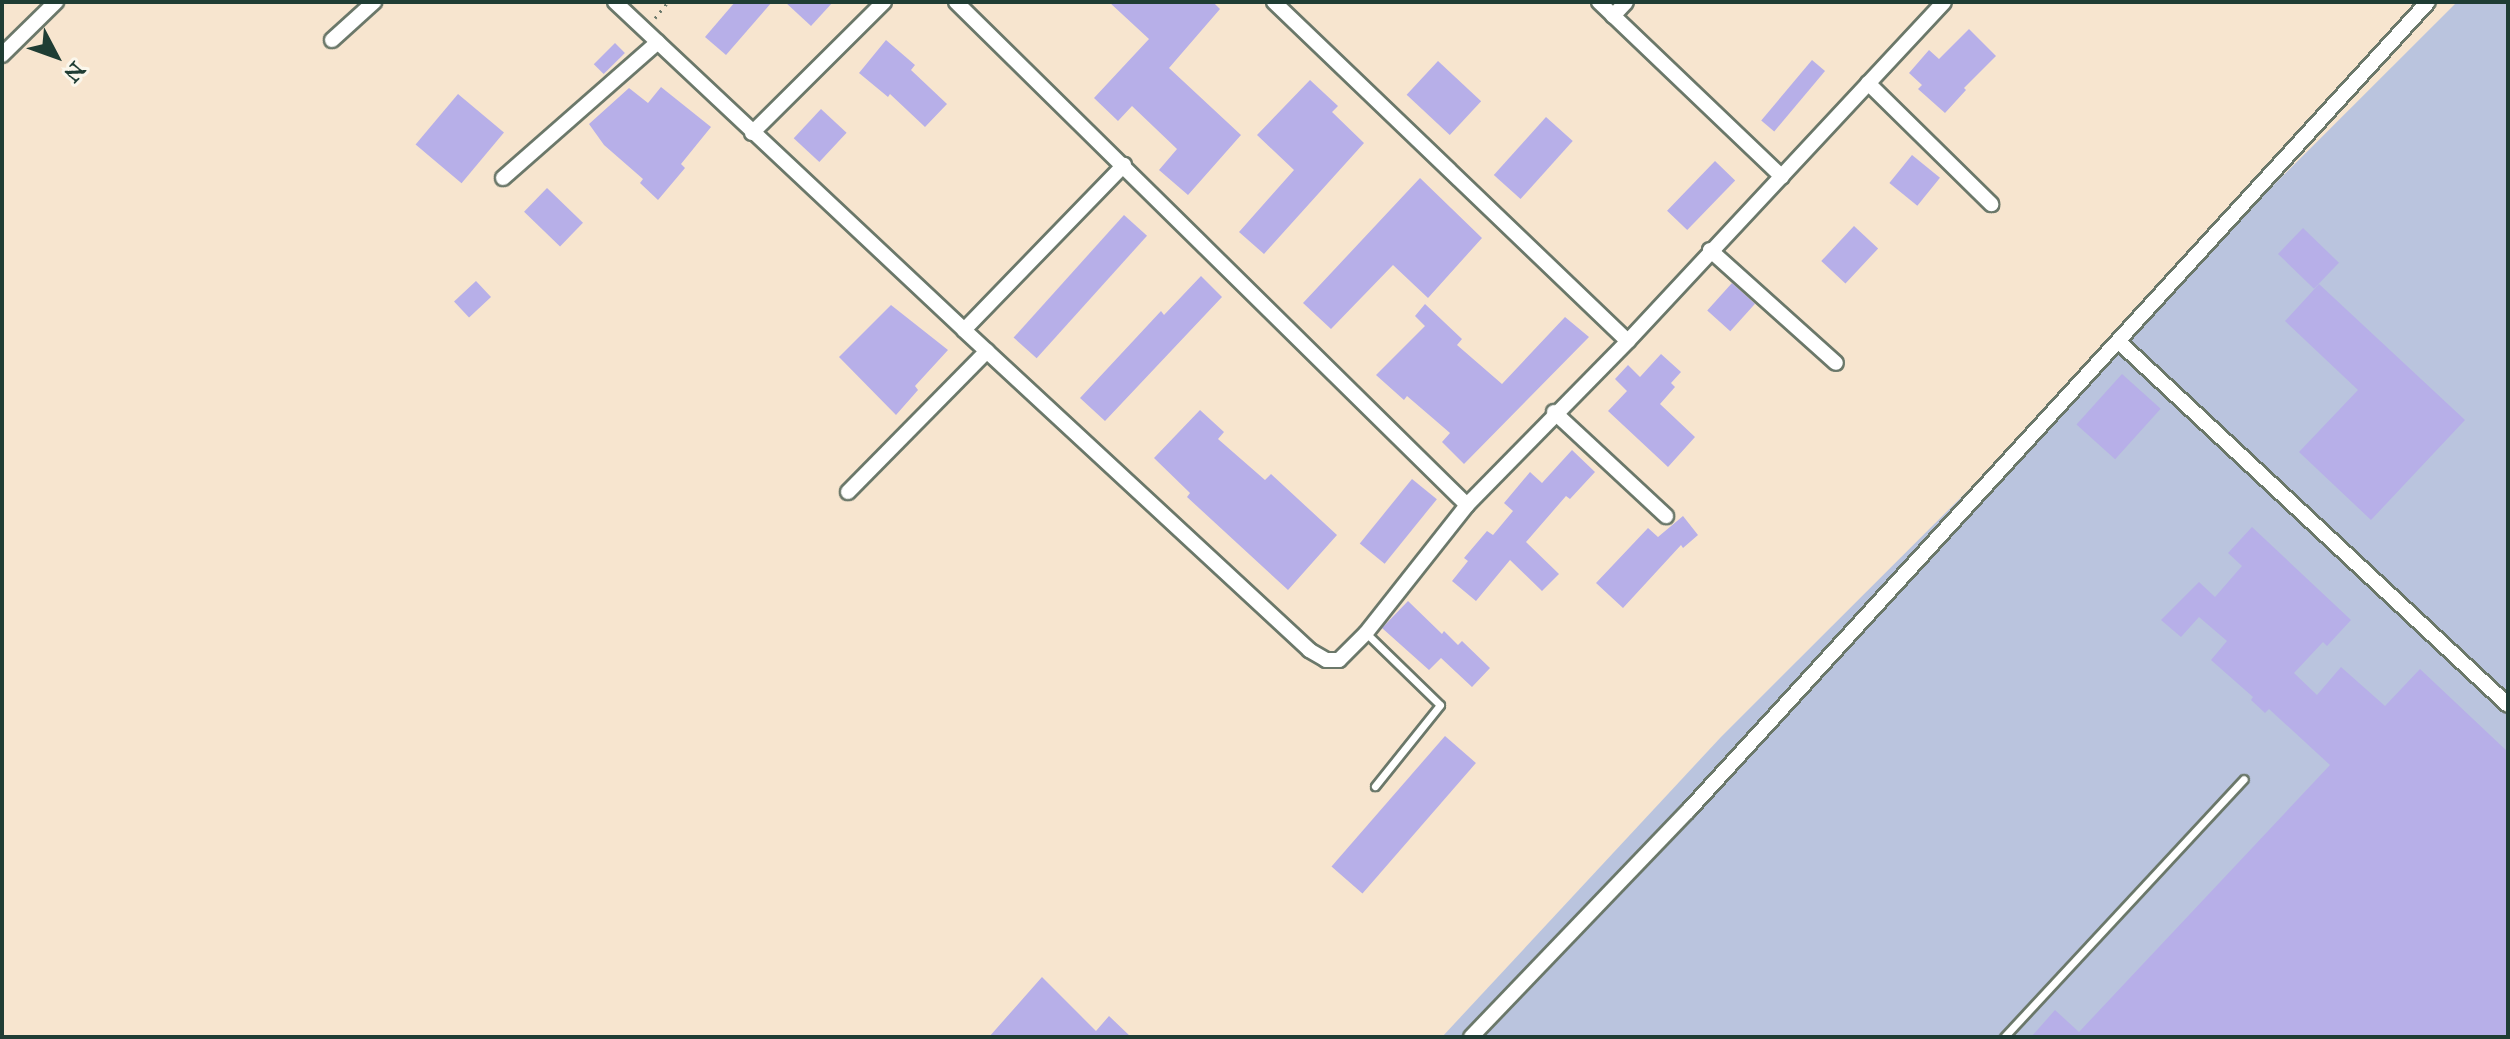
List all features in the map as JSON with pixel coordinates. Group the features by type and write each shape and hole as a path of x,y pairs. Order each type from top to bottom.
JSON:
{"street":[{"path":"2,55 56,2"},
{"path":"332,40 374,2"},
{"path":"615,2 1309,650 1326,660 1339,660 1366,633 1467,505 1554,412 1628,341 1944,2"},
{"path":"752,133 884,2"},
{"path":"956,2 1467,505"},
{"path":"1274,2 1628,341"},
{"path":"1599,2 1782,177"},
{"path":"1613,16 1626,2"},
{"path":"1471,1037 1688,811 2428,2"},
{"path":"503,178 658,42"},
{"path":"1868,83 1991,204"},
{"path":"964,330 1124,165"},
{"path":"1710,250 1836,363"},
{"path":"2118,341 2508,705"},
{"path":"848,492 987,351"},
{"path":"1554,412 1666,516"}],"lane":[{"path":"1366,633 1440,705 1433,718 1375,786"},
{"path":"2004,1037 2244,779"}],"path":[{"path":"645,29 668,2"}],"shaded area":[{"path":"2457,2 2508,2 2508,1037 1442,1037 1721,737"}],"building":[{"path":"735,2 772,2 726,55 705,37"},
{"path":"785,2 833,2 811,26"},
{"path":"1109,2 1213,2 1220,9 1169,68 1241,135 1188,195 1159,170 1177,149 1132,106 1118,121 1094,98 1149,39"},
{"path":"1969,29 1996,56 1964,88 1966,90 1945,113 1918,89 1922,85 1909,73 1929,50 1939,59"},
{"path":"886,40 915,65 911,70 947,104 925,127 890,94 888,97 859,73"},
{"path":"615,43 625,53 604,74 594,64"},
{"path":"1812,60 1825,71 1774,131 1761,121"},
{"path":"1438,61 1481,101 1450,135 1407,95"},
{"path":"1310,80 1338,106 1332,112 1364,143 1264,254 1239,232 1294,170 1257,135"},
{"path":"661,87 711,127 681,164 685,168 658,200 640,183 643,179 604,145 589,124 629,88 648,103"},
{"path":"458,94 504,133 462,183 416,145"},
{"path":"821,109 847,133 819,162 794,138"},
{"path":"1546,117 1573,141 1521,199 1494,175"},
{"path":"1912,155 1940,178 1917,206 1889,183"},
{"path":"1715,161 1735,180 1687,230 1667,211"},
{"path":"1420,178 1482,238 1428,298 1393,265 1331,329 1303,303"},
{"path":"547,188 583,223 560,246 524,212"},
{"path":"1124,215 1147,236 1037,358 1014,338"},
{"path":"1854,226 1878,249 1845,284 1821,261"},
{"path":"2303,228 2339,263 2314,289 2278,254"},
{"path":"1201,276 1222,297 1105,421 1080,398 1161,311 1164,315"},
{"path":"476,281 491,297 469,318 454,301"},
{"path":"1732,283 1755,304 1730,331 1707,310"},
{"path":"2319,284 2465,420 2371,520 2299,452 2358,390 2285,321"},
{"path":"1425,304 1462,339 1457,345 1502,384 1565,317 1589,337 1464,464 1442,442 1450,433 1407,396 1404,400 1376,375 1425,326 1415,316"},
{"path":"891,305 948,350 915,386 918,390 896,415 839,357"},
{"path":"1661,354 1681,372 1671,383 1675,387 1660,404 1695,437 1668,467 1608,411 1627,391 1615,379 1628,365 1640,377"},
{"path":"2122,374 2161,409 2115,459 2076,425"},
{"path":"1200,410 1224,432 1218,439 1265,480 1271,474 1337,535 1288,590 1187,497 1190,493 1154,458"},
{"path":"1572,450 1595,472 1570,499 1566,496 1526,542 1559,574 1542,591 1510,560 1476,601 1452,581 1468,561 1464,558 1487,531 1493,535 1513,511 1504,503 1530,472 1542,483"},
{"path":"1412,479 1437,499 1385,564 1360,544"},
{"path":"1683,516 1698,535 1683,548 1681,545 1623,608 1596,583 1648,528 1658,537"},
{"path":"2252,527 2351,620 2327,646 2323,642 2294,673 2317,695 2341,667 2385,706 2420,669 2508,752 2508,1037 2031,1037 2055,1010 2079,1032 2330,765 2269,709 2265,713 2251,700 2253,697 2211,660 2227,641 2199,617 2181,637 2161,620 2199,582 2215,597 2242,566 2228,553"},
{"path":"1408,601 1442,634 1444,631 1458,645 1462,641 1490,668 1472,687 1441,658 1429,670 1382,628"},
{"path":"1445,736 1476,763 1362,893 1332,867"},
{"path":"1042,977 1096,1031 1109,1016 1131,1037 989,1037"}]}
